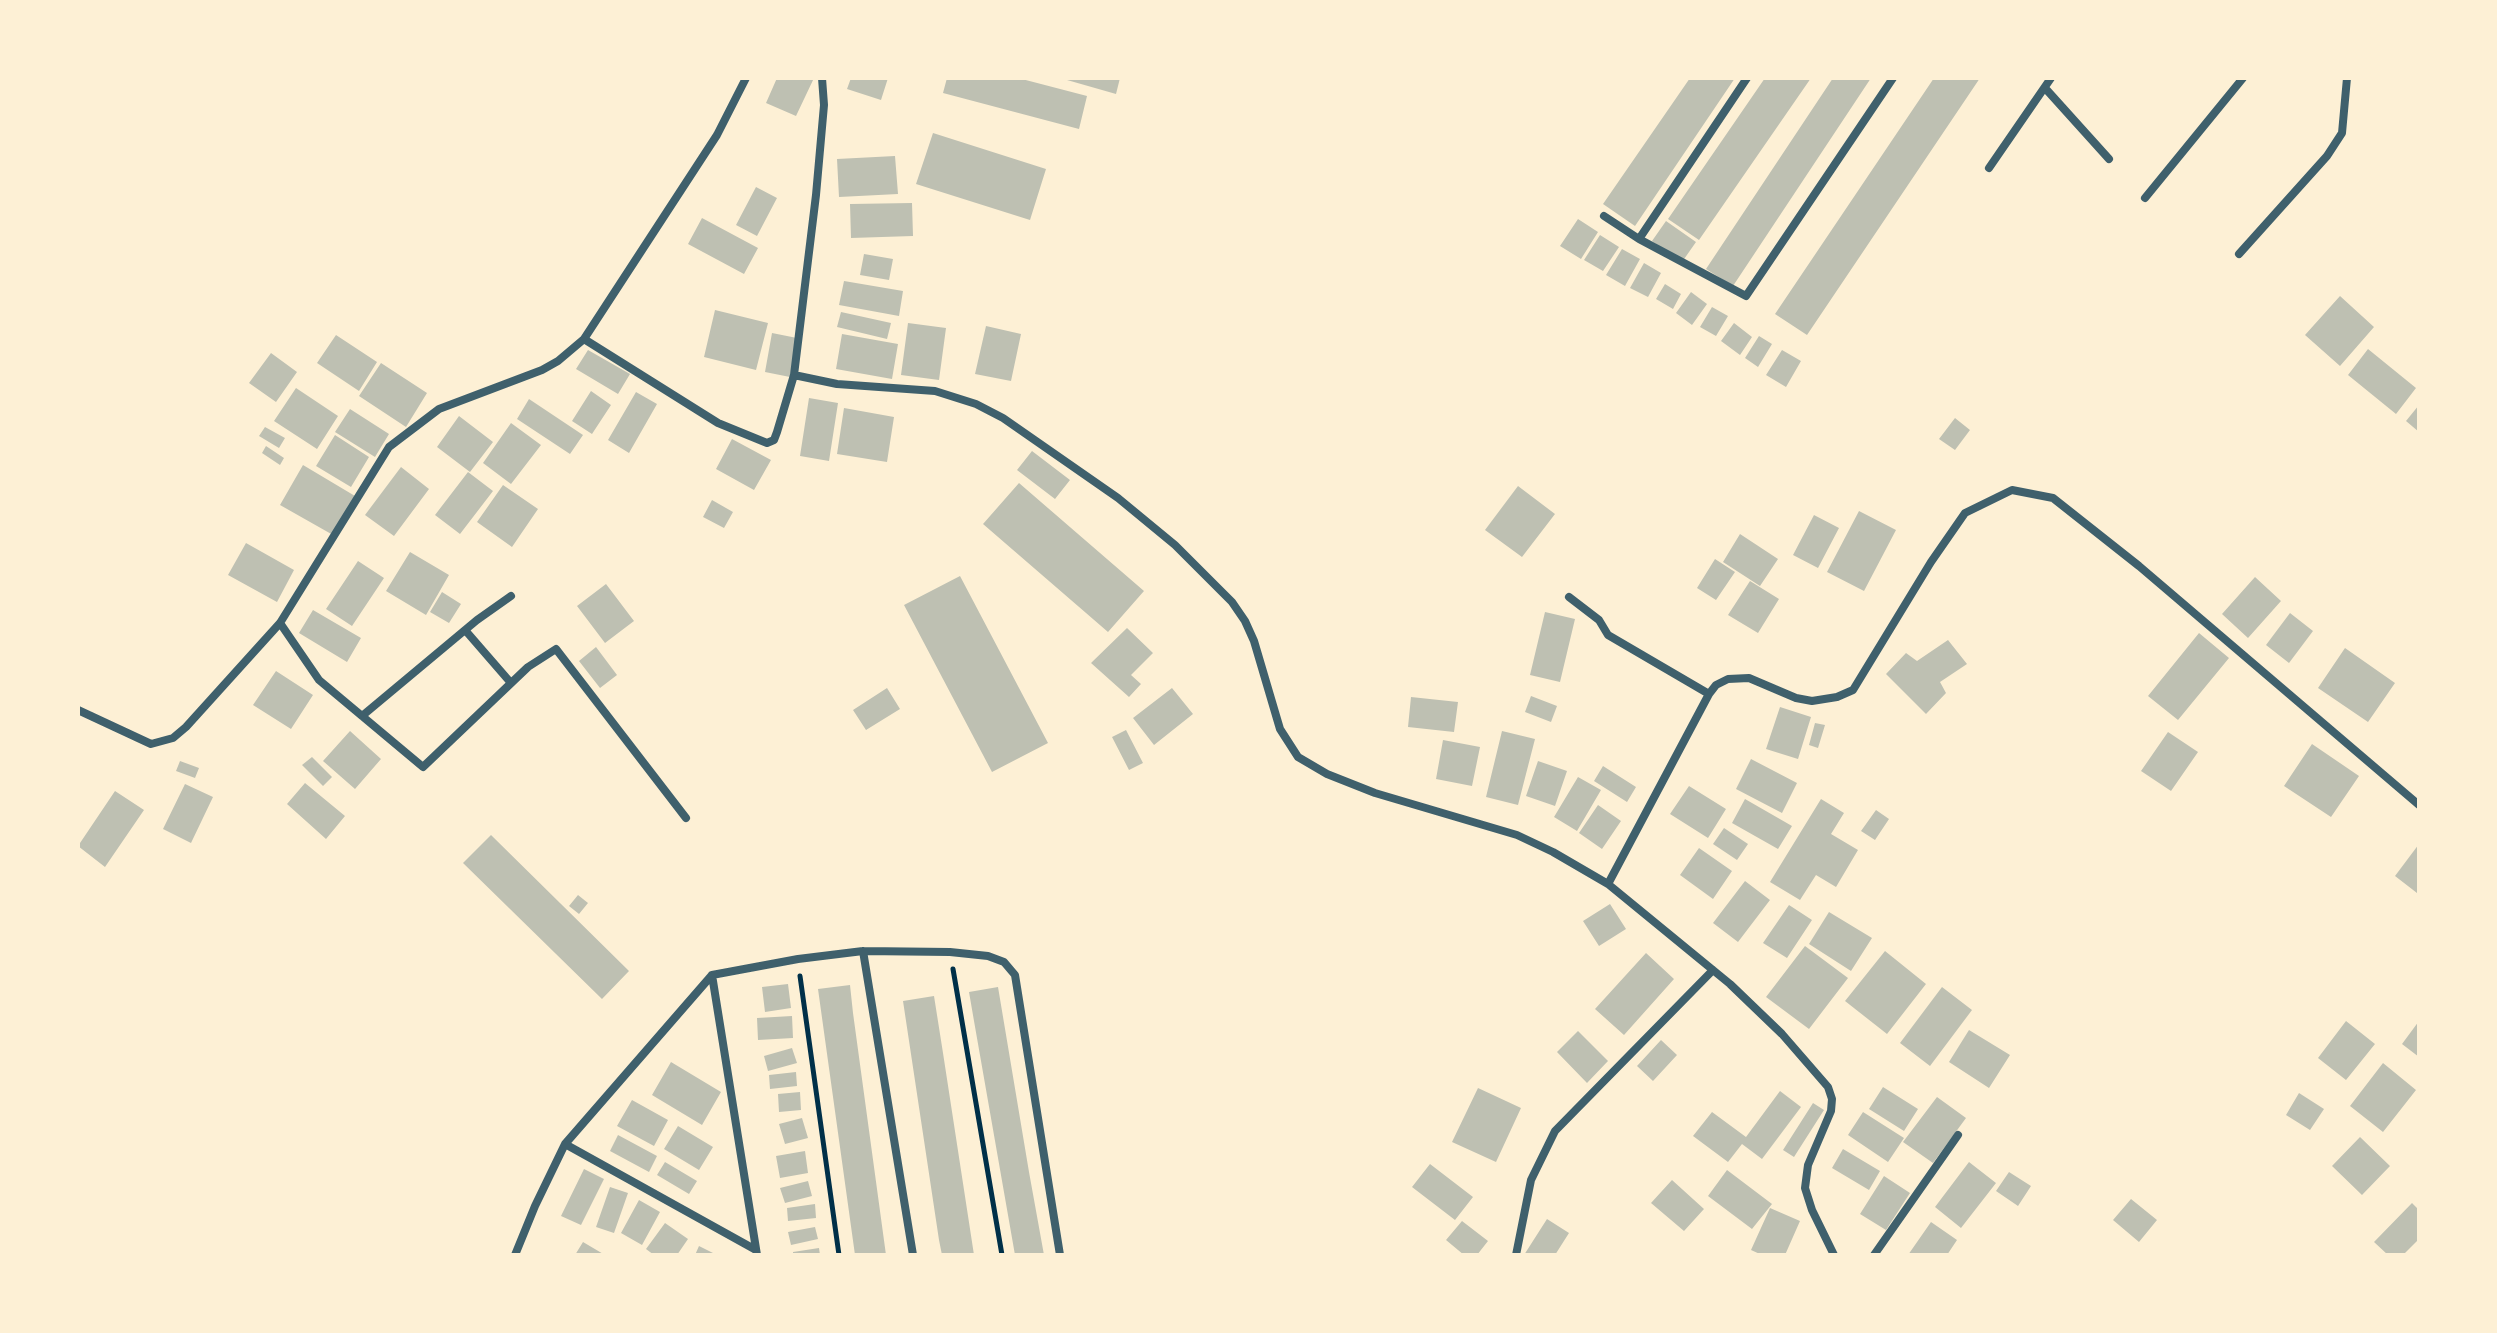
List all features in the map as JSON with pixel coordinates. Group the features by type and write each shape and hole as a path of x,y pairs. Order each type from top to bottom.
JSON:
{"street":[{"path":"78,710 151,744 173,738 186,727 280,623 389,447 439,409 542,370 584,339 717,135 746,78"},
{"path":"584,339 718,423 767,443 774,440 794,375 816,195 824,105 822,78"},
{"path":"1639,239 1747,78"},
{"path":"1604,216 1639,239 1746,296 1893,78"},
{"path":"1989,168 2051,78"},
{"path":"2145,198 2243,78"},
{"path":"2239,254 2327,156 2342,133 2347,78"},
{"path":"2045,88 2109,159"},
{"path":"794,375 837,384 935,391 976,404 1003,418 1118,498 1175,545 1232,602 1254,641 1280,729 1298,757 1327,774 1375,793 1517,835 1608,884 1713,970 1782,1034 1828,1087 1832,1099 1831,1111 1808,1165 1805,1188 1834,1255"},
{"path":"1608,884 1716,685 1728,679 1749,678 1796,698 1812,701 1837,697 1853,690 1931,562 1965,513 2012,490 2053,498 2139,566 2419,805"},
{"path":"362,716 511,596"},
{"path":"1569,597 1599,620 1608,635 1709,694"},
{"path":"280,623 319,680 423,767 528,667 556,649 686,818"},
{"path":"465,630 511,683"},
{"path":"863,951 913,1255"},
{"path":"515,1255 565,1144 712,975 863,951 950,952 988,956 1004,962 1015,975 1060,1255"},
{"path":"1516,1255 1531,1180 1555,1131 1713,970"},
{"path":"712,975 757,1253"},
{"path":"1874,1255 1958,1135"},
{"path":"565,1144 757,1253"}],"path":[{"path":"950,952 1002,1255"},
{"path":"798,959 839,1255"}],"building":[{"path":"777,78 814,78 796,116 766,103"},
{"path":"851,78 888,78 881,100 847,89"},
{"path":"947,78 1018,78 1087,96 1079,129 943,93"},
{"path":"1060,78 1120,78 1116,94"},
{"path":"1690,78 1735,78 1635,226 1603,204"},
{"path":"1765,78 1811,78 1699,240 1668,219"},
{"path":"1833,78 1871,78 1733,286 1706,269"},
{"path":"1934,78 1980,78 1807,335 1775,314"},
{"path":"933,133 1046,169 1030,220 916,184"},
{"path":"895,156 898,194 839,197 837,159"},
{"path":"756,187 777,198 757,236 736,225"},
{"path":"912,203 913,236 851,238 850,204"},
{"path":"702,218 758,248 744,274 688,244"},
{"path":"1578,219 1598,232 1581,259 1560,246"},
{"path":"1666,221 1696,242 1682,262 1652,241"},
{"path":"1600,235 1619,247 1603,271 1584,260"},
{"path":"1622,249 1640,259 1625,286 1606,275"},
{"path":"864,254 893,259 889,280 860,275"},
{"path":"1644,263 1661,273 1648,297 1630,288"},
{"path":"844,281 903,291 899,316 839,305"},
{"path":"1665,284 1681,294 1673,309 1656,299"},
{"path":"1691,292 1707,304 1692,325 1676,313"},
{"path":"2340,296 2374,327 2340,366 2305,335"},
{"path":"1712,307 1728,316 1716,336 1700,327"},
{"path":"715,310 768,323 756,370 704,357"},
{"path":"841,312 891,323 887,339 837,327"},
{"path":"908,323 946,328 939,380 901,375"},
{"path":"1734,323 1752,337 1740,355 1721,341"},
{"path":"986,326 1021,334 1011,381 975,374"},
{"path":"772,333 797,338 790,377 765,372"},
{"path":"842,334 898,344 892,379 836,369"},
{"path":"336,335 377,362 359,391 317,363"},
{"path":"1759,336 1772,344 1758,367 1745,358"},
{"path":"2368,349 2416,388 2396,414 2348,375"},
{"path":"588,350 630,374 618,394 576,369"},
{"path":"1782,350 1801,361 1786,387 1766,375"},
{"path":"271,353 297,372 276,402 249,383"},
{"path":"381,363 427,393 406,427 359,396"},
{"path":"296,388 338,416 317,449 274,421"},
{"path":"591,391 611,405 592,434 572,421"},
{"path":"636,392 657,404 629,453 608,440"},
{"path":"809,398 838,403 829,461 800,456"},
{"path":"529,399 583,435 570,454 517,419"},
{"path":"2419,405 2419,432 2406,421"},
{"path":"844,408 894,417 887,462 837,454"},
{"path":"350,409 389,434 375,457 335,432"},
{"path":"459,416 493,442 470,472 437,447"},
{"path":"1955,418 1970,430 1955,450 1939,439"},
{"path":"511,423 541,445 511,484 483,463"},
{"path":"265,427 285,438 279,448 259,436"},
{"path":"335,435 369,457 351,487 316,466"},
{"path":"732,439 771,460 754,490 716,469"},
{"path":"266,446 284,458 280,465 262,453"},
{"path":"1032,451 1070,480 1055,499 1017,470"},
{"path":"303,465 355,496 333,535 280,505"},
{"path":"401,467 429,489 394,536 365,515"},
{"path":"468,472 493,491 460,534 435,515"},
{"path":"1019,483 1144,591 1108,632 983,524"},
{"path":"503,485 538,509 512,547 477,522"},
{"path":"1518,486 1555,514 1522,557 1485,530"},
{"path":"712,500 733,512 724,528 703,517"},
{"path":"1859,511 1896,530 1864,591 1827,572"},
{"path":"1814,515 1839,528 1818,568 1793,555"},
{"path":"1740,534 1778,559 1760,586 1723,562"},
{"path":"246,543 294,570 277,602 228,575"},
{"path":"410,552 449,575 426,615 386,591"},
{"path":"1715,559 1735,572 1716,600 1697,588"},
{"path":"358,561 384,578 352,626 326,609"},
{"path":"960,576 1048,743 992,772 904,605"},
{"path":"2255,577 2281,601 2248,638 2222,614"},
{"path":"1750,581 1779,599 1758,633 1728,615"},
{"path":"606,584 634,621 605,643 577,606"},
{"path":"442,592 461,604 449,623 430,612"},
{"path":"313,610 361,638 347,662 299,633"},
{"path":"1545,612 1575,619 1560,682 1530,675"},
{"path":"2290,613 2313,631 2289,663 2266,645"},
{"path":"1127,628 1153,653 1131,675 1141,684 1129,697 1091,663"},
{"path":"2199,633 2229,658 2178,720 2148,696"},
{"path":"1948,640 1967,664 1940,682 1946,693 1926,714 1886,674 1906,653 1917,661"},
{"path":"596,647 617,675 600,688 579,661"},
{"path":"2345,648 2395,683 2368,722 2318,688"},
{"path":"276,671 313,695 291,729 253,705"},
{"path":"887,688 900,709 866,730 853,710"},
{"path":"1172,688 1193,714 1154,745 1133,718"},
{"path":"1531,696 1557,706 1551,722 1525,712"},
{"path":"1411,697 1458,702 1454,732 1408,727"},
{"path":"1780,707 1811,717 1798,759 1766,749"},
{"path":"1815,723 1825,725 1818,748 1809,745"},
{"path":"1126,730 1143,763 1129,770 1112,737"},
{"path":"350,731 381,759 355,789 323,761"},
{"path":"1502,731 1535,739 1518,805 1486,797"},
{"path":"2168,732 2198,752 2171,791 2141,771"},
{"path":"1443,740 1480,747 1472,786 1436,779"},
{"path":"2312,744 2359,776 2331,817 2284,786"},
{"path":"312,757 332,777 323,786 302,765"},
{"path":"1751,759 1797,783 1782,813 1736,789"},
{"path":"180,761 199,768 195,778 176,771"},
{"path":"1538,761 1567,771 1555,806 1526,796"},
{"path":"1603,766 1636,787 1627,802 1594,781"},
{"path":"1578,777 1601,790 1577,831 1554,817"},
{"path":"305,783 345,816 326,839 287,804"},
{"path":"185,784 213,797 191,843 163,829"},
{"path":"1689,786 1726,809 1708,838 1670,814"},
{"path":"115,791 144,810 105,867 78,846"},
{"path":"1745,799 1792,826 1778,849 1732,823"},
{"path":"1821,799 1844,813 1831,834 1858,850 1836,887 1816,875 1800,900 1770,882"},
{"path":"1598,805 1621,821 1602,849 1579,833"},
{"path":"1876,810 1889,819 1875,840 1861,831"},
{"path":"1724,828 1748,844 1737,860 1713,844"},
{"path":"491,835 629,971 602,999 463,863"},
{"path":"2419,844 2419,891 2417,893 2395,876"},
{"path":"1699,848 1732,871 1713,899 1680,875"},
{"path":"1745,881 1770,900 1738,942 1713,923"},
{"path":"578,895 588,903 579,914 569,906"},
{"path":"1610,904 1626,929 1599,946 1583,921"},
{"path":"1789,905 1812,920 1787,958 1763,943"},
{"path":"1829,912 1872,938 1851,971 1809,944"},
{"path":"1805,946 1848,978 1809,1029 1766,997"},
{"path":"1885,951 1926,984 1887,1034 1845,1001"},
{"path":"1646,953 1674,979 1624,1035 1595,1009"},
{"path":"788,984 791,1008 765,1012 762,987"},
{"path":"850,985 886,1255 855,1255 818,989"},
{"path":"998,987 1044,1255 1015,1255 969,992"},
{"path":"1942,987 1972,1010 1930,1066 1900,1043"},
{"path":"934,996 974,1255 942,1255 939,1240 903,1001"},
{"path":"792,1016 793,1038 758,1040 757,1018"},
{"path":"2346,1021 2375,1044 2346,1080 2318,1058"},
{"path":"2419,1021 2419,1057 2402,1044"},
{"path":"1969,1030 2010,1055 1989,1088 1949,1062"},
{"path":"1578,1031 1608,1061 1587,1083 1557,1052"},
{"path":"1661,1040 1677,1055 1653,1081 1637,1066"},
{"path":"792,1048 797,1063 768,1071 764,1056"},
{"path":"671,1062 721,1092 702,1125 652,1095"},
{"path":"2383,1063 2416,1090 2383,1132 2350,1106"},
{"path":"796,1072 797,1086 770,1089 769,1075"},
{"path":"1883,1087 1918,1109 1904,1131 1869,1109"},
{"path":"1478,1088 1521,1108 1496,1162 1452,1142"},
{"path":"1780,1091 1801,1107 1762,1159 1742,1144 1728,1162 1693,1136 1712,1112 1746,1137"},
{"path":"800,1092 801,1110 779,1112 778,1094"},
{"path":"2299,1093 2324,1109 2310,1130 2286,1115"},
{"path":"1937,1097 1966,1118 1933,1163 1903,1142"},
{"path":"632,1100 668,1120 654,1146 617,1126"},
{"path":"1813,1103 1824,1110 1794,1157 1783,1150"},
{"path":"1863,1112 1904,1138 1888,1162 1848,1135"},
{"path":"802,1118 808,1138 785,1144 779,1124"},
{"path":"678,1126 713,1147 699,1170 664,1149"},
{"path":"618,1135 657,1156 649,1172 610,1151"},
{"path":"2360,1137 2390,1166 2362,1195 2332,1166"},
{"path":"1843,1149 1880,1171 1869,1190 1832,1168"},
{"path":"805,1151 808,1173 780,1178 776,1156"},
{"path":"665,1162 697,1181 689,1194 657,1175"},
{"path":"1969,1162 1996,1183 1961,1228 1935,1207"},
{"path":"1430,1164 1473,1197 1455,1220 1412,1187"},
{"path":"584,1169 604,1179 581,1225 561,1216"},
{"path":"1727,1170 1772,1204 1752,1229 1708,1196"},
{"path":"2009,1172 2031,1186 2018,1206 1996,1191"},
{"path":"1884,1176 1910,1193 1886,1230 1860,1214"},
{"path":"1672,1180 1704,1209 1684,1231 1651,1203"},
{"path":"808,1181 812,1196 785,1203 780,1188"},
{"path":"610,1187 628,1193 614,1233 596,1227"},
{"path":"2131,1199 2157,1220 2139,1242 2113,1220"},
{"path":"639,1200 660,1212 642,1245 621,1233"},
{"path":"2412,1203 2419,1210 2419,1239 2403,1255 2388,1255 2374,1242"},
{"path":"815,1204 816,1218 788,1221 787,1208"},
{"path":"1770,1208 1800,1221 1785,1255 1762,1255 1751,1250"},
{"path":"1547,1219 1569,1233 1555,1255 1524,1255"},
{"path":"1462,1221 1488,1241 1477,1255 1464,1255 1446,1240"},
{"path":"1931,1222 1957,1240 1947,1255 1908,1255"},
{"path":"665,1223 688,1239 677,1255 654,1255 646,1249"},
{"path":"815,1227 818,1239 791,1245 788,1232"},
{"path":"583,1242 605,1255 575,1255"},
{"path":"699,1246 717,1255 695,1255"},
{"path":"819,1248 820,1255 793,1255 793,1252"}]}
